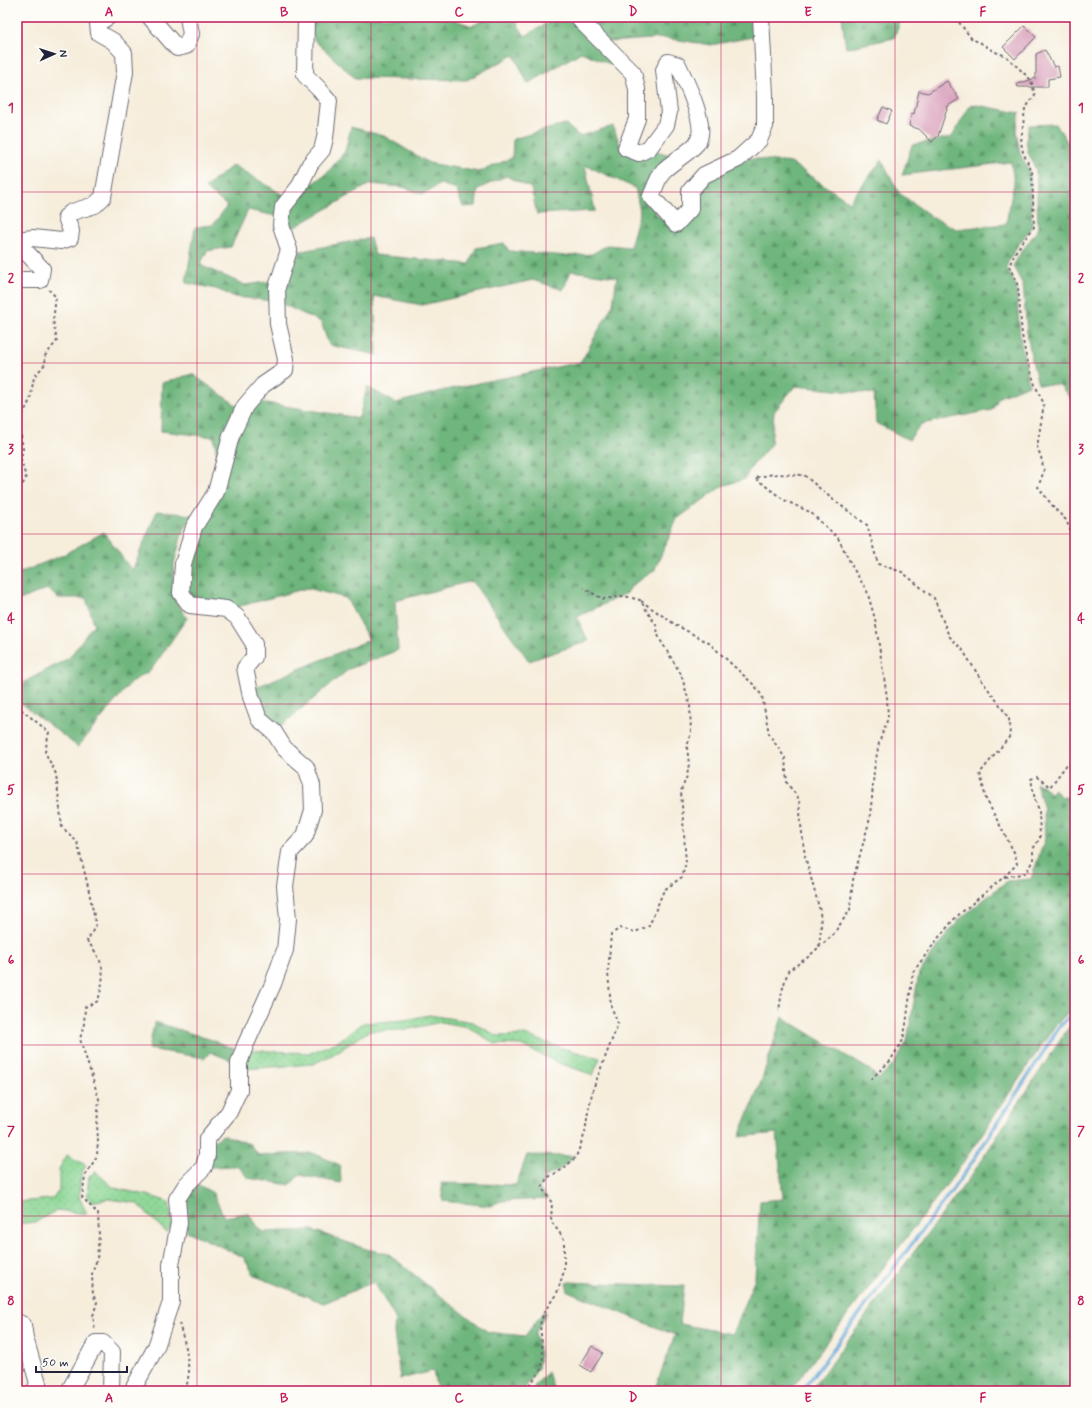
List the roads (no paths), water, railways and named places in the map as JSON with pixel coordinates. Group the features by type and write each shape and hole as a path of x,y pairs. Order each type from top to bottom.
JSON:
{"street":[{"path":"17,240 33,238 61,241 70,238 71,230 66,217 72,212 95,205 103,197 125,72 124,53 113,41 98,33 98,23 108,17"},
{"path":"150,17 177,48 186,46 191,34 188,17"},
{"path":"132,1391 156,1347 171,1302 171,1265 179,1223 177,1199 186,1185 204,1167 207,1155 207,1139 229,1112 239,1090 239,1063 245,1046 273,984 285,950 288,919 285,886 290,852 305,836 313,810 312,785 306,767 284,748 274,732 259,719 251,697 245,668 254,657 254,644 238,617 226,609 190,605 181,594 183,564 194,527 216,492 231,436 239,418 245,406 263,385 285,370 286,359 278,324 277,287 289,250 281,225 283,207 300,187 310,164 322,150 325,138 329,101 305,75 306,17"},
{"path":"579,17 604,45 633,73 637,89 637,119 626,148 639,153 649,148 666,125 669,112 664,70 668,62 678,65 699,117 701,132 697,143 662,172 651,196 676,224 690,209 690,191 704,175 738,159 759,140 765,126 761,17"},
{"path":"17,247 28,254 42,269 40,280 17,280"},
{"path":"17,1322 23,1325 26,1344 38,1384 35,1391"},
{"path":"69,1391 96,1343 103,1343 112,1352 111,1391"}],"waterway":[{"path":"802,1391 967,1170 1060,1026 1075,1011"}]}
